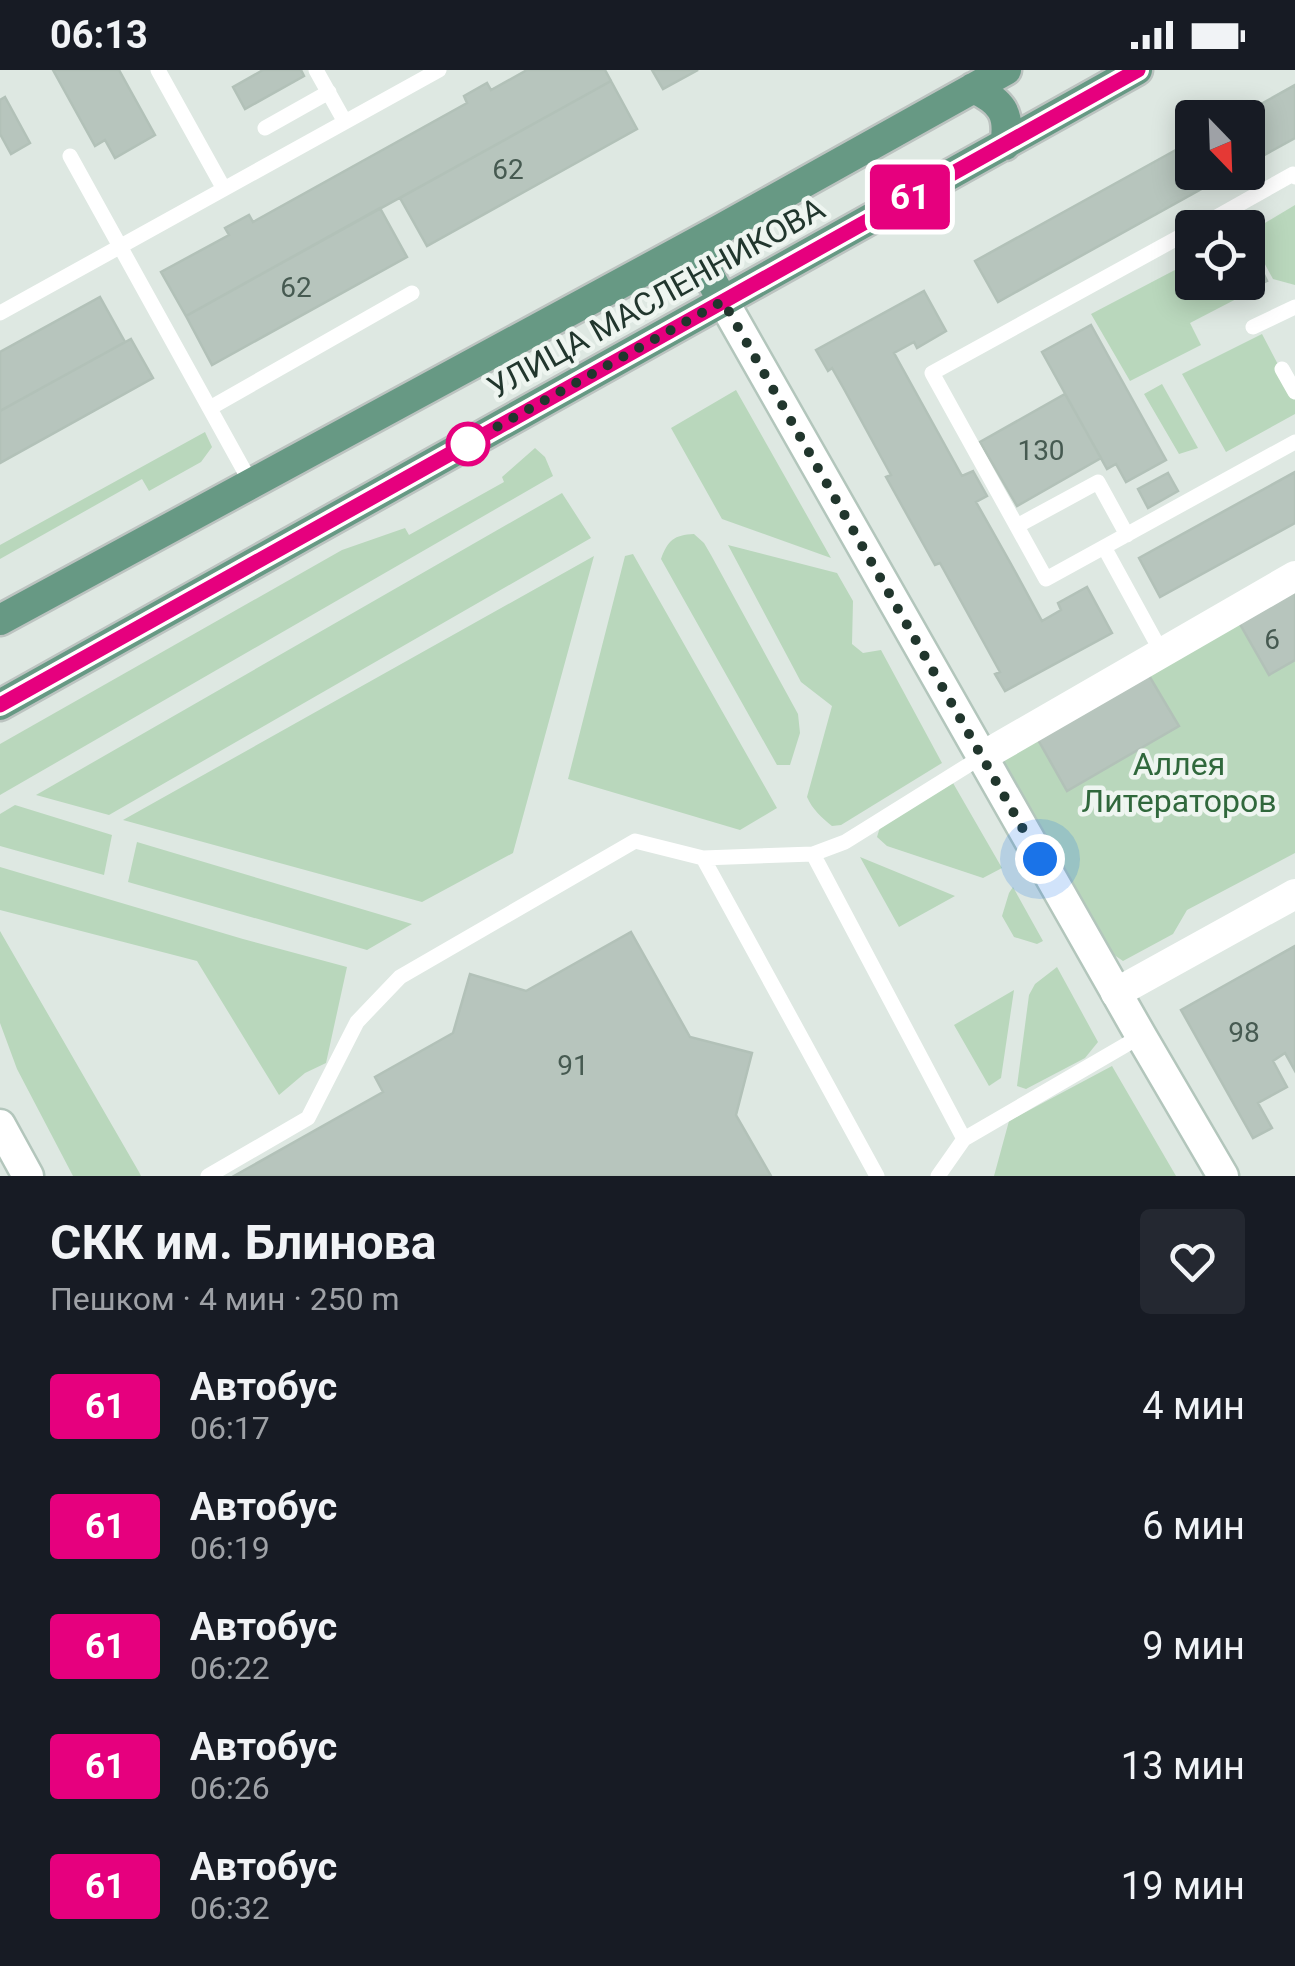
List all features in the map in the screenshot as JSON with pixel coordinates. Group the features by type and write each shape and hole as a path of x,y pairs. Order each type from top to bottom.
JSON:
{"main road":[{"name":"УЛИЦА МАСЛЕННИКОВА","path":"0,620 1006,70"},
{"name":"УЛИЦА МАСЛЕННИКОВА","path":"0,705 1138,70"},
{"path":"973,88 992,97 1002,110 1008,127 1005,144"},
{"path":"721,229 706,253 705,265 723,301"}],"street":[{"path":"723,301 1223,1176"},
{"path":"983,756 1295,576"},
{"path":"1116,993 1295,894"},
{"path":"0,1125 28,1176"}],"lane":[{"path":"158,70 224,189"},
{"path":"316,70 345,122"},
{"path":"0,313 438,70"},
{"path":"264,128 328,92"},
{"path":"70,156 251,483"},
{"path":"1229,210 1294,174 1295,177"},
{"path":"1175,240 932,373 1046,579 1295,442"},
{"path":"210,408 412,293"},
{"path":"1254,326 1295,307"},
{"path":"1282,369 1295,392"},
{"path":"1017,526 1098,482 1127,534"},
{"path":"1104,547 1162,653"},
{"path":"208,1176 308,1118 357,1022 400,977 635,842 703,858 813,854 845,842 983,756"},
{"path":"813,854 964,1140"},
{"path":"703,858 877,1176"},
{"path":"938,1176 964,1140 1141,1036"}],"green space":[{"path":"1295,205 1295,285 1273,279 1265,264 1265,223"},
{"path":"1175,270 1175,300 1234,300 1190,323 1201,345 1130,381 1091,314"},
{"path":"1262,334 1295,397 1295,414 1226,452 1182,374"},
{"path":"1162,384 1198,448 1179,454 1144,394"},
{"path":"736,390 831,558 722,519 671,428"},
{"path":"205,432 212,447 201,462 149,491 142,479 0,559 0,545"},
{"path":"535,448 545,457 553,476 0,795 0,744 342,550 405,528 409,535 504,482 502,477"},
{"path":"562,493 591,538 109,815 36,795"},
{"path":"694,534 711,555 798,714 800,733 790,765 777,765 661,559 673,540"},
{"path":"728,545 837,573 853,601 852,644 863,653 881,650 942,763 841,825 832,826 821,816 807,797 832,706 801,682"},
{"path":"633,554 777,808 740,830 568,779 625,556"},
{"path":"594,556 513,853 422,902 123,820"},
{"name":"Аллея Литераторов","path":"1295,583 1295,853 1187,910 1173,934 1123,961 1107,950 1000,757"},
{"path":"953,783 1002,868 983,878 887,846 877,837 880,827"},
{"path":"15,805 112,835 104,875 0,846 0,814"},
{"path":"137,842 412,924 367,950 128,882"},
{"path":"860,857 955,896 899,927"},
{"path":"0,867 347,967 326,1063 305,1073 279,1095 197,961 0,910"},
{"path":"1013,887 1043,941 1037,944 1014,937 1002,916"},
{"path":"0,931 141,1176 73,1176 17,1069 0,1023"},
{"path":"1057,967 1098,1042 1085,1058 1026,1089 1017,1086 1029,995 1035,984"},
{"path":"1014,990 1001,1078 989,1086 954,1025"},
{"path":"1112,1066 1176,1176 994,1176 1009,1121"}],"building":[{"path":"53,70 119,70 155,135 115,158 105,140 95,146"},
{"path":"263,70 301,70 304,76 245,109 233,87"},
{"path":"527,70 605,70 611,81 186,316 161,272 229,235 225,228 249,215 253,222 467,103 464,96 487,83 491,90"},
{"path":"652,70 698,70 663,89"},
{"path":"611,81 637,129 427,246 400,198"},
{"path":"1295,85 1295,138 1265,155 1265,102"},
{"path":"5,97 30,143 11,154 0,134 0,100"},
{"path":"1175,150 1175,190 1200,190 998,302 975,261"},
{"path":"380,208 407,257 212,365 186,316"},
{"path":"924,291 946,331 917,348 914,342 894,353 962,476 973,471 987,496 976,502 1042,621 1061,610 1058,603 1087,587 1112,633 1005,691 995,674 1000,672 940,563 935,565 886,477 891,475 844,389 816,350"},
{"path":"100,297 125,342 0,411 0,352"},
{"path":"1091,325 1166,460 1126,482 1116,464 1107,469 1042,352"},
{"path":"131,339 153,378 0,463 0,411"},
{"path":"1065,394 1101,458 1017,506 980,442"},
{"path":"1295,472 1295,523 1160,597 1139,558"},
{"path":"1168,473 1178,491 1148,508 1138,489"},
{"path":"1295,586 1295,660 1269,675 1237,619"},
{"path":"1148,674 1179,726 1067,791 1037,738"},
{"path":"631,932 690,1037 752,1053 736,1115 771,1176 234,1176 383,1092 375,1077 453,1033 470,974 526,991"},
{"path":"1295,946 1295,1071 1285,1053 1273,1061 1287,1087 1258,1103 1272,1128 1253,1138 1181,1010"}],"bus line":[{"name":"61","path":"0,705 1138,70"}],"route":[{"path":"468,444 459,448 723,301 1040,859"}]}
